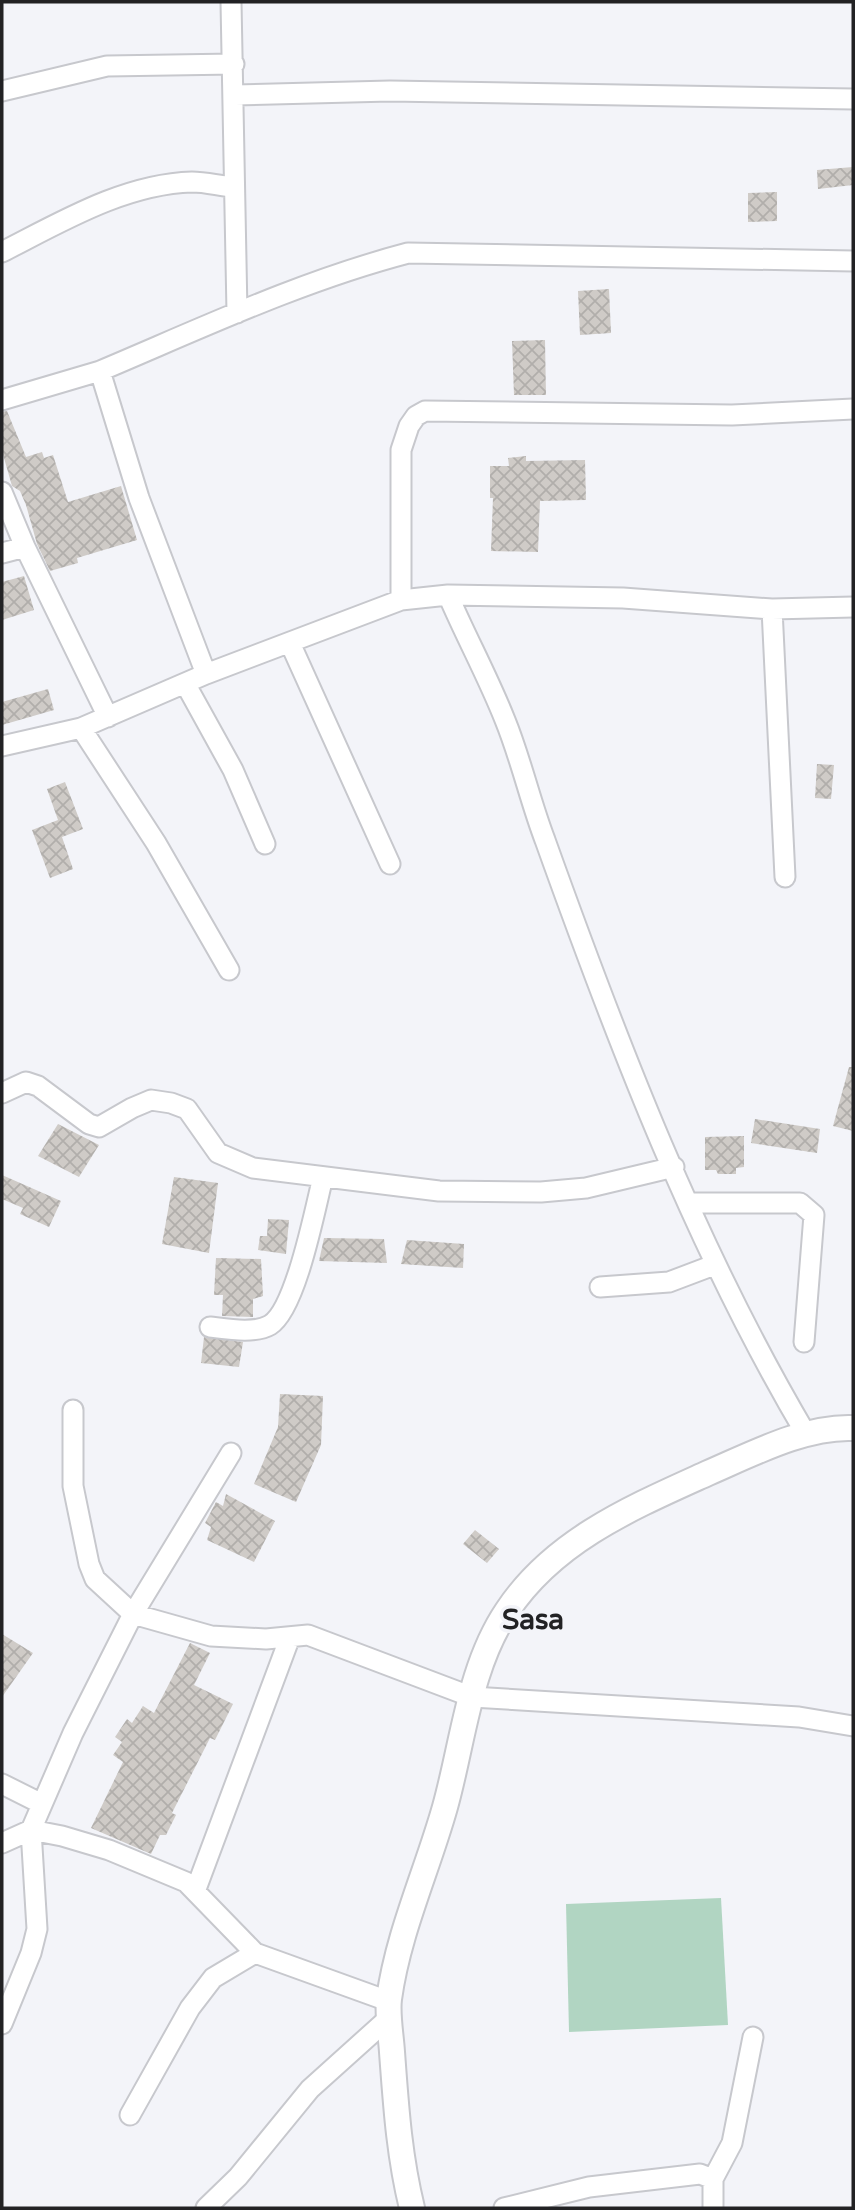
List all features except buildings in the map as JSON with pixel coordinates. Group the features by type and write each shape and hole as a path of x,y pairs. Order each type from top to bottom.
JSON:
{"street":[{"path":"231,2 235,95 237,313"},
{"path":"2,91 107,66 234,64"},
{"path":"235,95 390,91 853,99"},
{"path":"2,252 76,214 150,187 193,182 234,187"},
{"path":"2,400 100,370 340,272 408,253 853,261"},
{"path":"100,370 139,498 206,674"},
{"path":"401,600 401,450 415,416 425,411 732,415 853,409"},
{"path":"2,492 24,547 108,717"},
{"path":"2,553 24,547"},
{"path":"448,595 506,721 544,839 630,1068 690,1203 714,1265 768,1369 806,1434"},
{"path":"2,746 81,729 206,674 401,600 448,595 623,598 772,609 853,607"},
{"path":"772,609 785,877"},
{"path":"290,643 390,864"},
{"path":"186,685 233,770 265,844"},
{"path":"81,729 156,843 229,970"},
{"path":"2,1093 26,1083 38,1086 89,1124 99,1127 151,1100 171,1103 187,1109 218,1153 253,1168 439,1191 541,1192 586,1188 674,1167"},
{"path":"210,1327 238,1329 268,1326 282,1313 301,1263 323,1177"},
{"path":"690,1203 800,1203 814,1215 804,1342"},
{"path":"600,1287 669,1282 714,1265"},
{"path":"73,1410 73,1486 89,1564 95,1579 133,1614 211,1636 308,1635 472,1698 799,1717 853,1726"},
{"path":"412,2208 397,2139 389,2009 418,1891 445,1808 472,1698 485,1656 506,1612 557,1556 602,1523 739,1460 806,1434 852,1424"},
{"path":"2,2024 31,1953 37,1929 31,1830 133,1614 230,1453"},
{"path":"196,1889 289,1637"},
{"path":"2,1784 42,1804"},
{"path":"2,1843 31,1830 62,1836 108,1850 186,1882 196,1889 255,1953 389,2009"},
{"path":"130,2115 190,2008 213,1978 255,1953"},
{"path":"206,2208 238,2177 310,2089 389,2009"},
{"path":"713,2208 713,2179 733,2143 753,2037"},
{"path":"505,2208 589,2188 700,2174 713,2179"}],"green space":[{"path":"721,1898 728,2025 569,2032 566,1904"}],"district":[{"name":"Sasa","path":"533,1620"}]}
